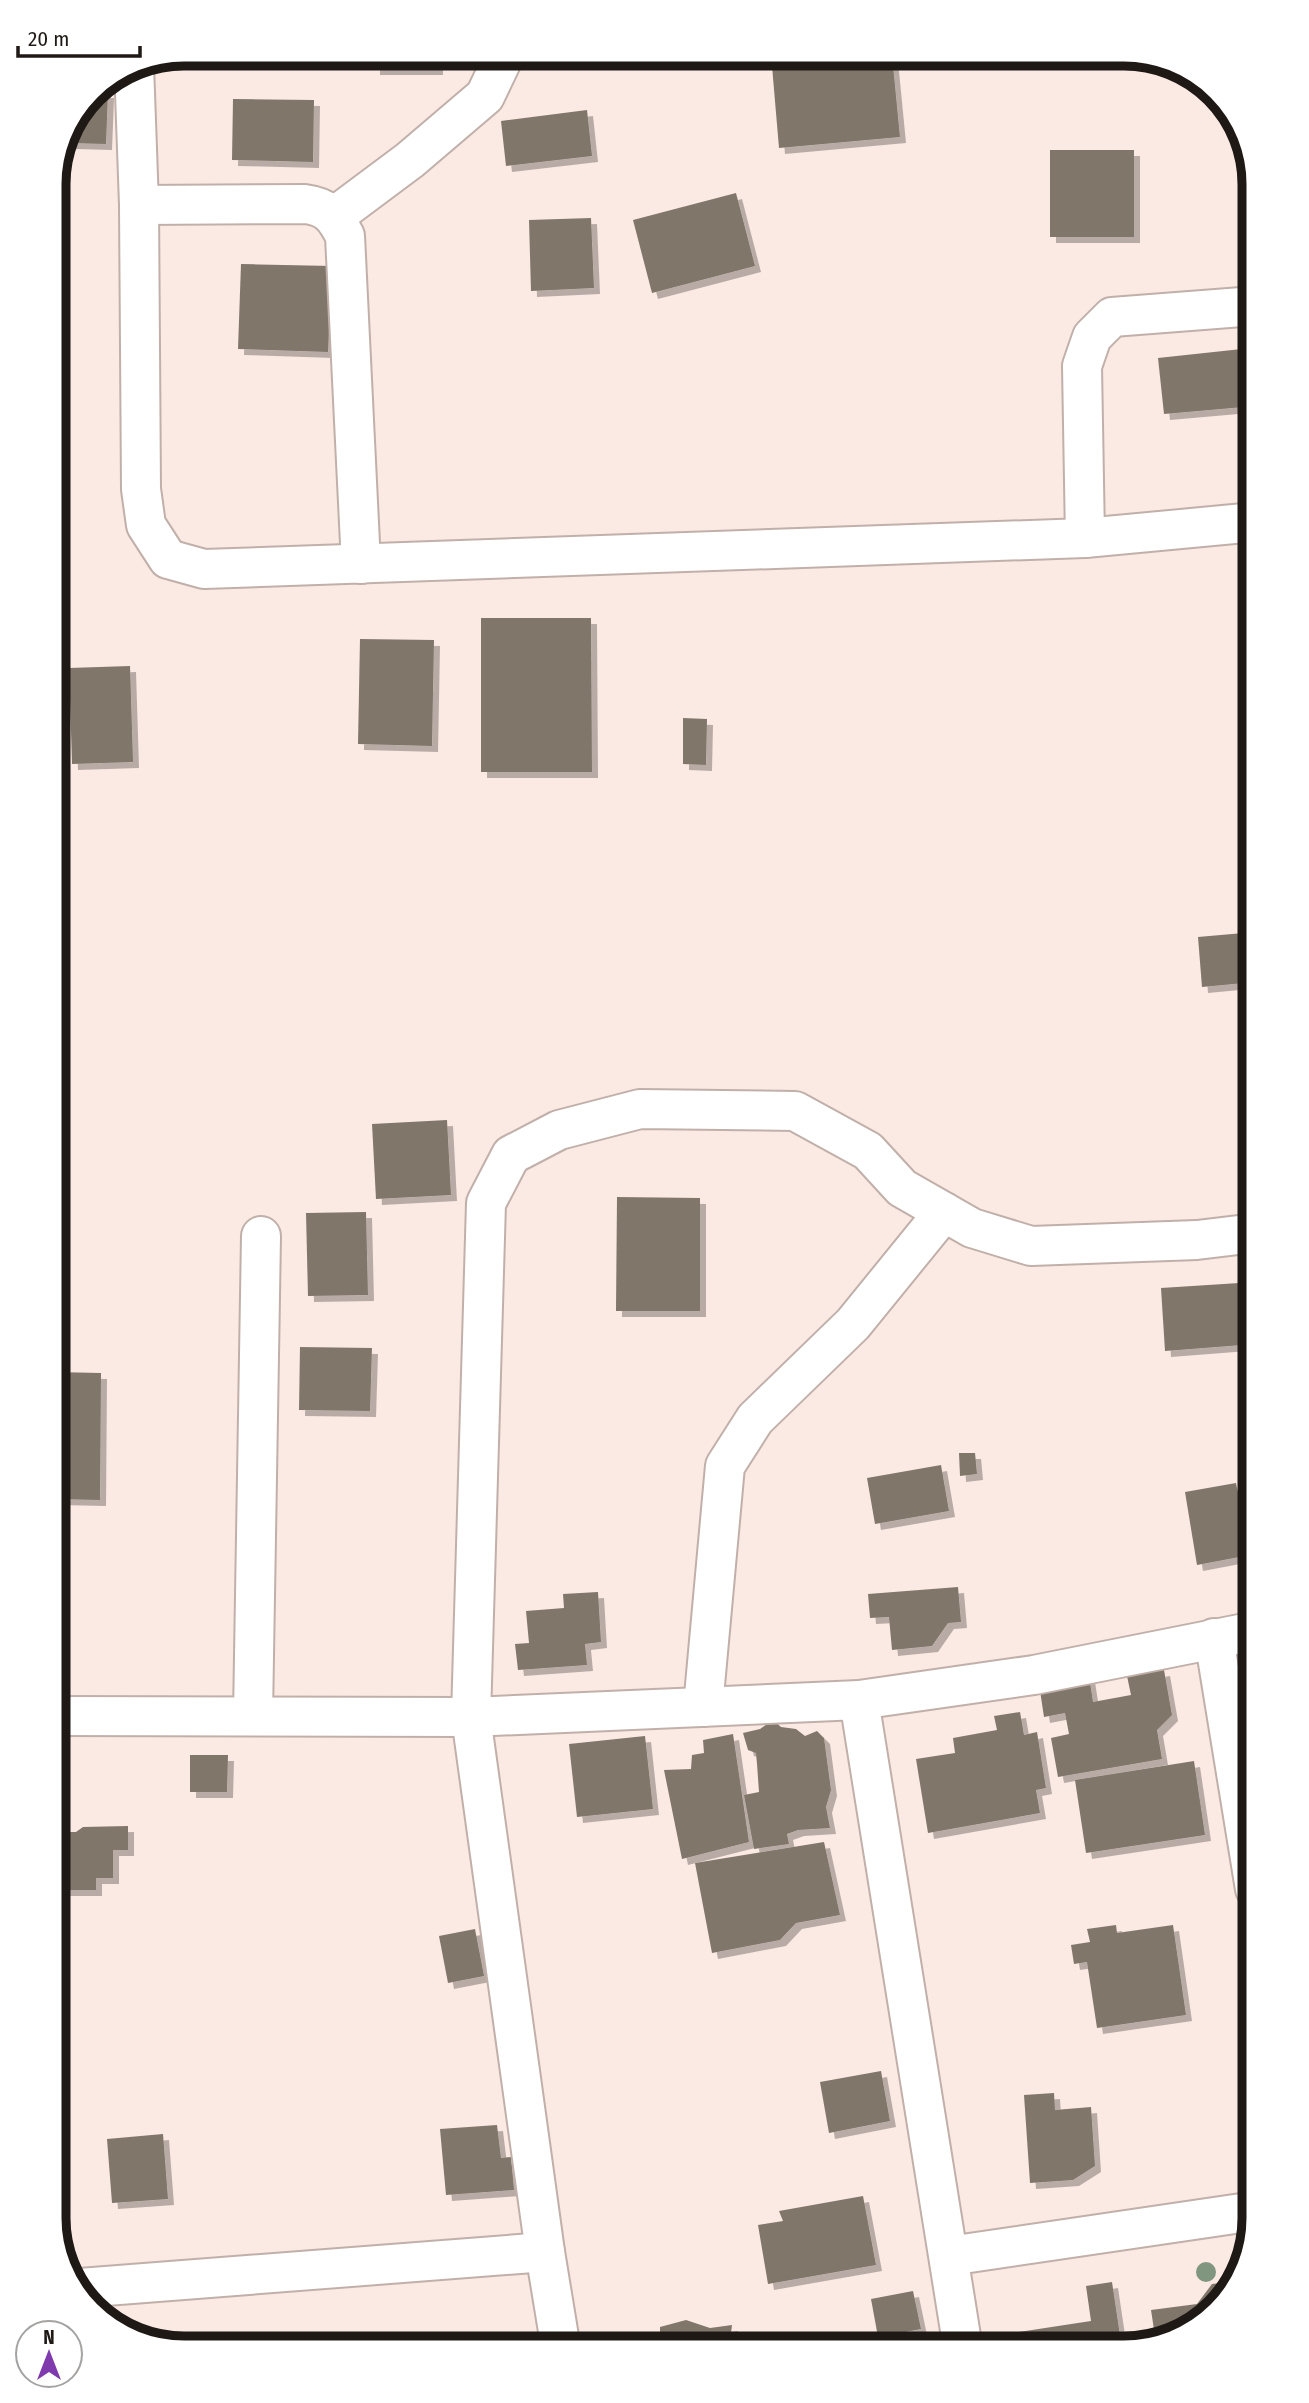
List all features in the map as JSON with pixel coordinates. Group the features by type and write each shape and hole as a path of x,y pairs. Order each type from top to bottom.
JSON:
{"street":[{"path":"335,216 410,160 485,96 499,66"},
{"path":"134,78 139,205 141,489 146,525 168,559 204,569 361,564 1085,538 1242,523"},
{"path":"139,205 305,204 323,206 335,216 345,236 361,564"},
{"path":"1085,538 1082,366 1092,337 1112,317 1242,307"},
{"path":"559,2336 544,2252 471,1717 486,1203 511,1155 559,1130 640,1110 795,1111 868,1151 902,1188 972,1228 1031,1246 1196,1240 1242,1235"},
{"path":"703,1707 725,1466 755,1419 853,1324 944,1212"},
{"path":"253,1716 261,1236"},
{"path":"66,1716 471,1717 859,1700 1034,1675 1242,1633"},
{"path":"1214,1638 1242,1809"},
{"path":"859,1700 961,2336"},
{"path":"949,2256 1242,2213"},
{"path":"89,2287 544,2252"}],"building":[{"path":"374,66 437,66 437,69 374,69"},
{"path":"772,67 893,67 900,137 779,148"},
{"path":"108,95 106,144 74,143 86,119"},
{"path":"233,99 314,100 313,162 232,160"},
{"path":"587,110 592,156 506,166 501,121"},
{"path":"1050,150 1134,150 1134,237 1050,237"},
{"path":"736,193 755,266 652,293 633,220"},
{"path":"591,218 594,288 531,291 529,220"},
{"path":"241,264 332,266 328,352 238,349"},
{"path":"1242,349 1242,407 1164,414 1158,358"},
{"path":"481,618 591,618 592,772 481,772"},
{"path":"360,639 434,640 432,746 358,744"},
{"path":"130,666 133,762 72,764 69,668"},
{"path":"683,718 707,719 706,765 683,764"},
{"path":"1242,933 1242,983 1202,987 1198,937"},
{"path":"447,1120 451,1195 376,1199 372,1124"},
{"path":"617,1197 700,1198 700,1311 616,1311"},
{"path":"366,1212 368,1295 308,1296 306,1213"},
{"path":"1242,1283 1242,1345 1165,1351 1161,1288"},
{"path":"300,1347 372,1348 370,1411 299,1410"},
{"path":"66,1372 101,1373 100,1500 66,1499"},
{"path":"959,1453 975,1453 977,1474 960,1476"},
{"path":"941,1465 949,1511 875,1524 867,1478"},
{"path":"1236,1483 1242,1514 1242,1557 1197,1565 1185,1492"},
{"path":"958,1587 961,1622 948,1623 932,1646 892,1650 889,1617 870,1618 868,1594"},
{"path":"598,1592 601,1642 585,1644 587,1665 518,1670 515,1644 529,1643 526,1611 564,1608 563,1594"},
{"path":"1164,1670 1172,1715 1157,1730 1162,1759 1058,1777 1051,1738 1069,1734 1065,1713 1044,1717 1039,1684 1089,1676 1093,1702 1131,1695 1127,1676"},
{"path":"1020,1712 1024,1735 1037,1732 1046,1788 1036,1790 1040,1813 928,1833 916,1759 955,1753 953,1738 997,1730 994,1716"},
{"path":"773,1720 781,1727 796,1729 805,1736 817,1731 824,1738 831,1790 826,1807 830,1828 798,1830 787,1834 789,1844 754,1849 744,1795 759,1792 756,1753 748,1750 743,1733 760,1729"},
{"path":"733,1734 749,1842 682,1859 664,1770 691,1769 692,1755 704,1753 703,1740"},
{"path":"645,1736 653,1809 577,1817 569,1744"},
{"path":"190,1755 228,1755 227,1792 190,1792"},
{"path":"1194,1761 1205,1835 1086,1853 1075,1780"},
{"path":"128,1826 128,1850 113,1850 113,1878 96,1878 96,1890 66,1890 66,1832 76,1832 83,1827"},
{"path":"824,1842 840,1915 796,1923 780,1940 712,1953 695,1863"},
{"path":"1116,1925 1117,1933 1173,1925 1186,2015 1097,2028 1087,1962 1074,1964 1071,1945 1090,1942 1087,1929"},
{"path":"475,1929 484,1976 448,1983 439,1936"},
{"path":"881,2071 890,2121 829,2133 820,2082"},
{"path":"1054,2093 1055,2110 1091,2107 1095,2166 1073,2180 1030,2183 1024,2095"},
{"path":"497,2125 501,2158 511,2157 514,2190 446,2195 440,2129"},
{"path":"163,2134 168,2199 112,2203 107,2139"},
{"path":"863,2196 876,2265 768,2284 758,2225 783,2221 779,2211"},
{"path":"1112,2282 1120,2336 1005,2336 1091,2321 1086,2286"},
{"path":"1224,2283 1190,2317 1170,2328 1154,2332 1151,2310 1197,2304 1212,2284"},
{"path":"913,2291 921,2329 878,2336 871,2299"},
{"path":"686,2320 710,2328 732,2325 731,2336 660,2336 660,2327"}]}
